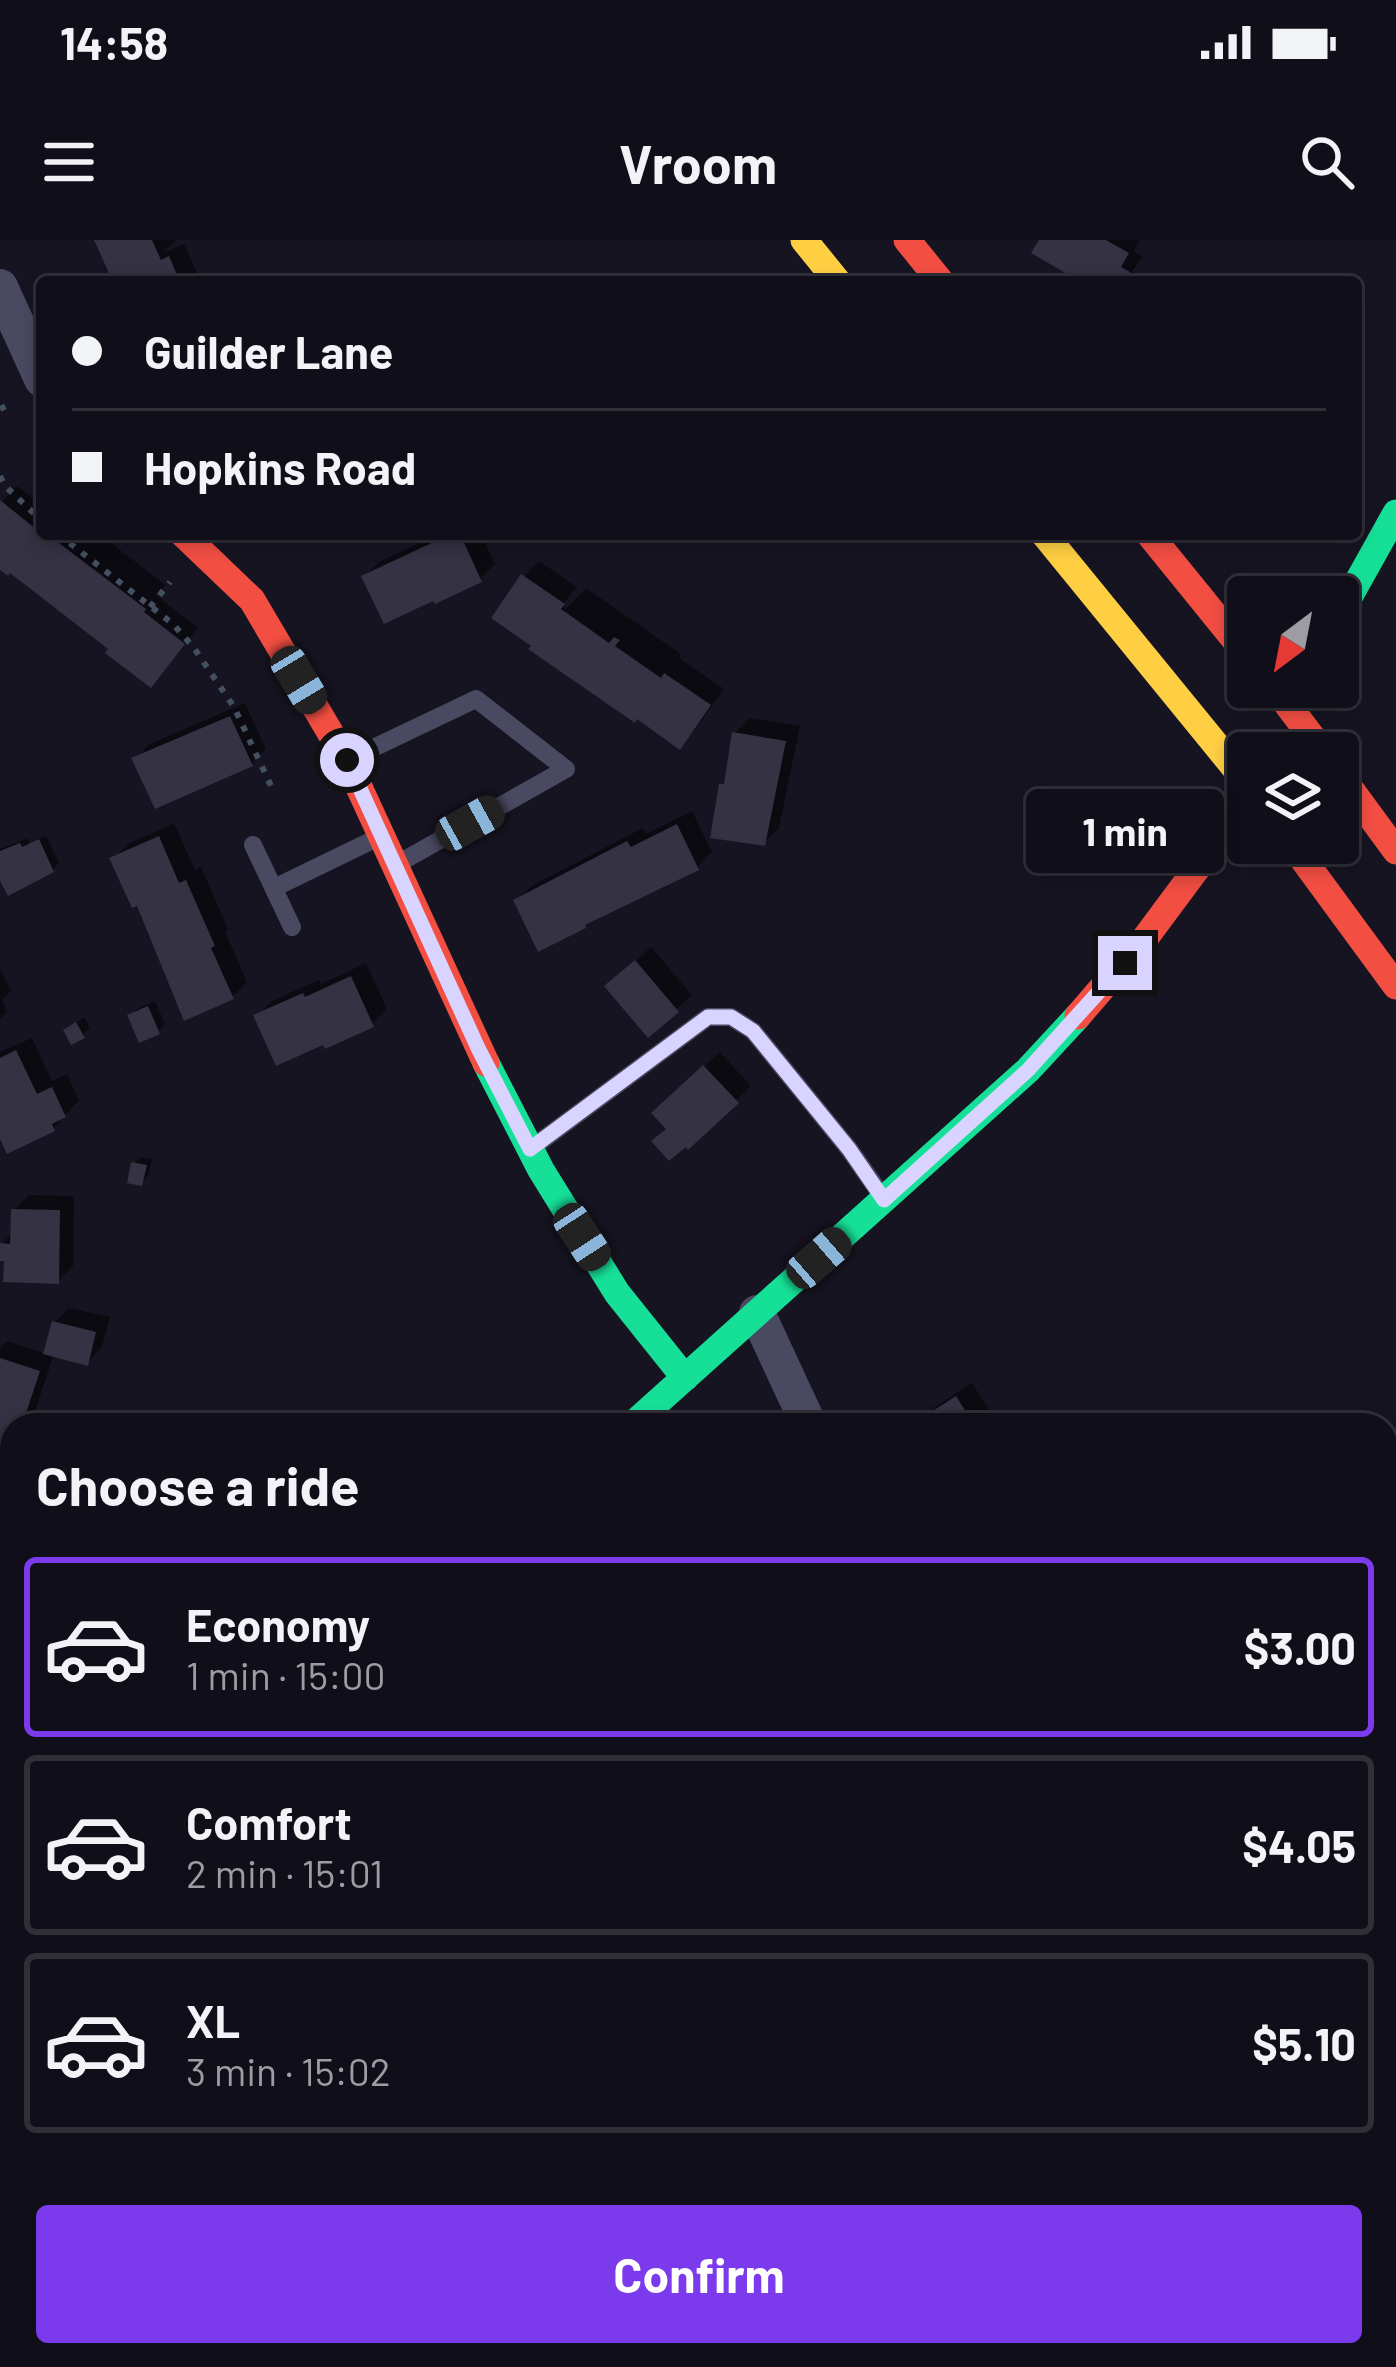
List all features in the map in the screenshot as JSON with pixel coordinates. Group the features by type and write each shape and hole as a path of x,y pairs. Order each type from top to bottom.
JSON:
{"main road":[{"path":"804,240 833,276"},
{"path":"907,240 936,276"},
{"path":"1359,579 1396,513"},
{"path":"189,540 252,600 347,760 478,1048 530,1149 617,1292 685,1378"},
{"path":"1049,540 1227,757"},
{"path":"1154,540 1227,630"},
{"path":"1359,801 1396,851"},
{"path":"646,1413 1028,1070 1104,989 1198,867 1227,818"},
{"path":"1306,864 1396,986"}],"street":[{"path":"0,286 36,366"},
{"path":"758,1313 804,1413"}],"lane":[{"path":"347,760 476,699 566,769 395,866"},
{"path":"274,888 381,836"},
{"path":"253,845 292,927"},
{"path":"530,1149 708,1017 731,1017 753,1031 884,1200"}],"path":[{"path":"0,409 10,404"},
{"path":"0,476 4,487 36,516"},
{"path":"66,540 173,624 194,648 234,707 272,788"},
{"path":"150,607 172,579"}],"building":[{"path":"94,240 152,240 161,260 169,256 177,276 110,276"},
{"path":"1039,240 1106,240 1129,253 1121,267 1130,272 1128,276 1071,276 1031,253"},
{"path":"0,500 36,529 36,540 55,540 185,644 151,688 105,653 108,649 0,570"},
{"path":"438,540 463,540 482,582 384,624 361,576"},
{"path":"521,574 609,643 614,637 620,640 615,646 711,705 680,750 528,649 531,646 491,618"},
{"path":"230,716 253,766 155,809 131,758"},
{"path":"732,732 786,741 765,846 710,838"},
{"path":"677,824 699,870 538,952 513,900 627,841 631,847"},
{"path":"159,836 179,883 186,880 234,999 184,1021 137,906 132,908 109,858"},
{"path":"39,839 54,872 8,896 0,881 0,851"},
{"path":"635,960 679,1012 648,1038 604,986"},
{"path":"351,976 374,1027 276,1066 253,1015"},
{"path":"148,1006 160,1034 139,1043 127,1015"},
{"path":"76,1022 85,1038 71,1045 63,1030"},
{"path":"16,1050 37,1094 52,1087 66,1117 52,1124 55,1131 7,1154 0,1139 0,1058"},
{"path":"703,1065 739,1103 688,1150 669,1161 651,1141 666,1129 651,1113"},
{"path":"131,1162 147,1165 142,1186 127,1183"},
{"path":"11,1209 60,1210 59,1284 3,1282 0,1243 10,1244"},
{"path":"52,1321 96,1332 88,1366 43,1354"},
{"path":"0,1358 40,1371 26,1413 0,1413"},
{"path":"956,1396 967,1413 930,1413"}],"traffic: fast":[{"path":"1359,579 1396,513"},
{"path":"645,1413 1028,1070 1078,1016"},
{"path":"486,1063 541,1170 617,1293 685,1378"}],"traffic: slow":[{"path":"804,240 833,276"},
{"path":"1049,540 1227,758"}],"traffic: jam":[{"path":"907,240 936,276"},
{"path":"189,540 252,600 347,761 486,1063"},
{"path":"1154,540 1227,630"},
{"path":"1290,708 1308,732"},
{"path":"1359,801 1396,851"},
{"path":"1078,1016 1146,937 1198,867 1227,817"},
{"path":"1306,864 1396,986"}],"route":[{"path":"347,760 478,1048 530,1149 708,1017 731,1017 753,1031 884,1200 1028,1070 1125,963"}]}
